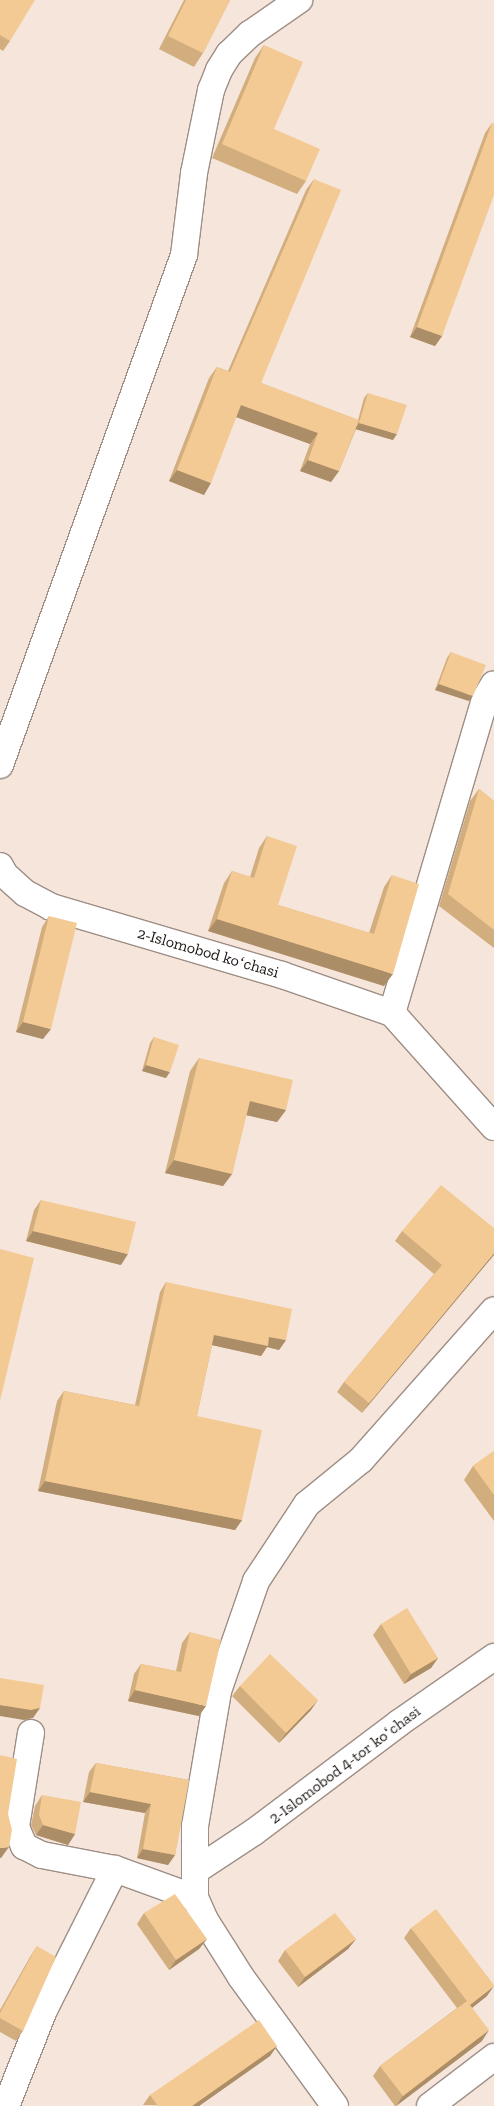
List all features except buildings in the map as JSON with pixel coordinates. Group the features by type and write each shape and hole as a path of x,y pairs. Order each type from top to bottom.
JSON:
{"street":[{"path":"0,765 184,256 194,173 214,84 229,54 250,34 299,0"},
{"path":"392,1013 485,699 494,684"},
{"name":"2-Islomobod koʻchasi","path":"0,866 5,875 25,892 51,907 282,975 392,1013 494,1127"},
{"path":"335,2106 241,1977 200,1909 195,1871 195,1826 218,1691 256,1581 307,1504 361,1460 494,1310"},
{"name":"2-Islomobod 4-tor koʻchasi","path":"195,1871 254,1832 399,1723 494,1657"},
{"path":"31,1733 16,1828 24,1846 42,1855 115,1869 200,1909"},
{"path":"6,2106 44,2010 115,1869"},
{"path":"430,2106 494,2057"}]}
